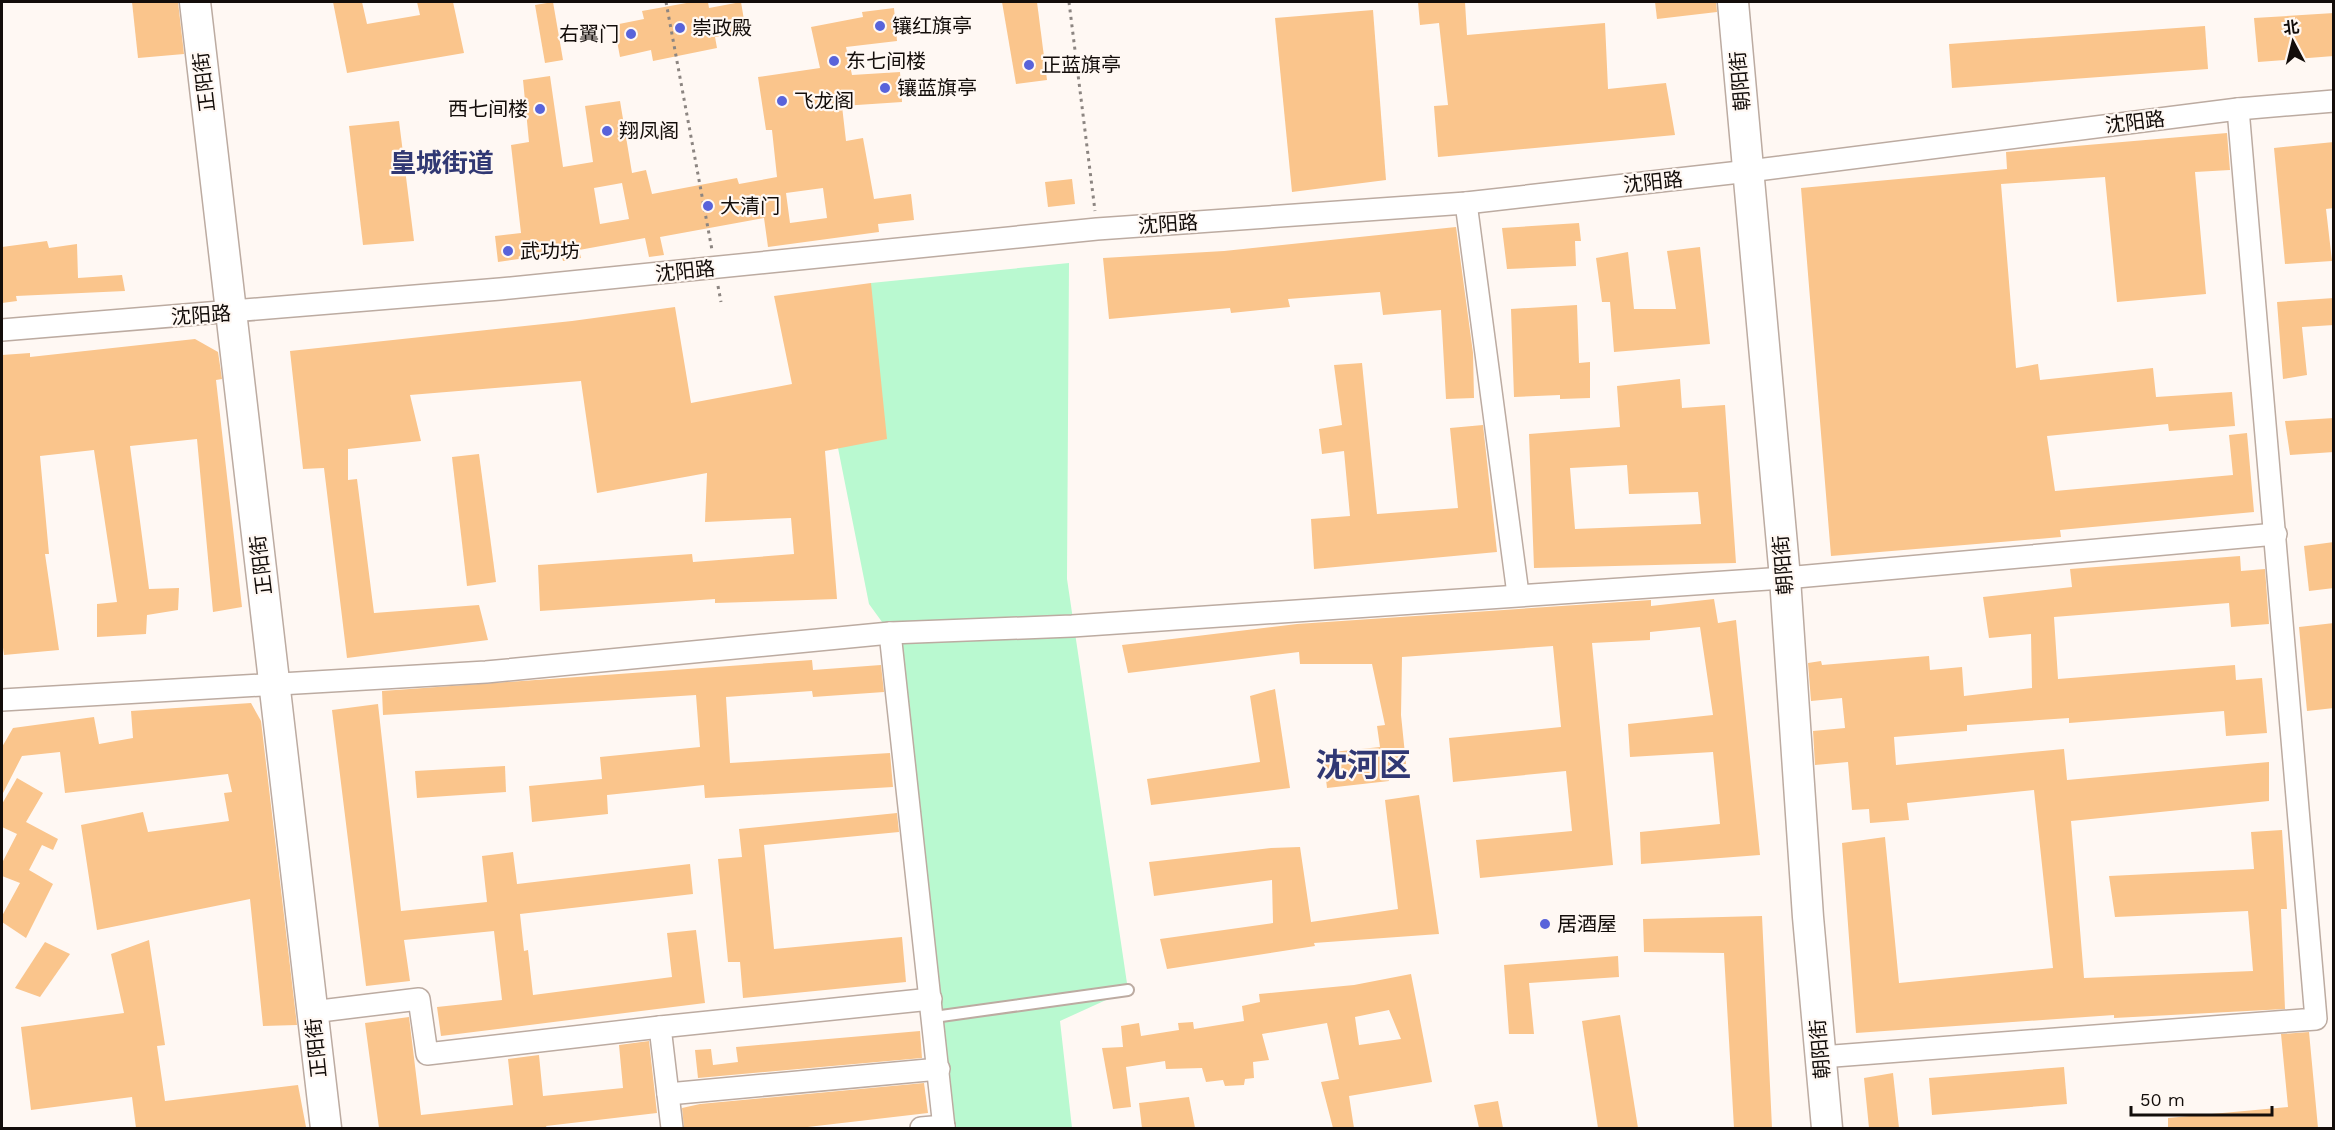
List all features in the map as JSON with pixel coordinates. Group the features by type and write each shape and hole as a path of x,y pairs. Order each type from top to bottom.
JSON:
{"street":[{"name":"正阳街","path":"195,2 326,1128"},
{"name":"朝阳街","path":"1733,2 1785,578 1827,1128"},
{"name":"沈阳路","path":"2,330 231,313 1097,229 1466,203 1749,171 2238,109 2334,101"},
{"path":"1821,1057 2316,1019 2238,109"},
{"path":"1466,203 1518,594"},
{"path":"2,700 486,672 890,633 1072,626 1518,594 1785,578 2276,534"},
{"path":"890,633 944,1127 921,1128"},
{"path":"312,1012 418,999 427,1054 660,1027 932,1008"},
{"path":"660,1027 672,1128"},
{"path":"668,1094 939,1069"}],"lane":[{"path":"932,1008 1128,990"}],"path":[{"path":"666,2 721,302"},
{"path":"1069,2 1097,229"}],"green space":[{"path":"1069,263 1067,579 1128,990 1060,1021 1072,1128 944,1128 890,633 869,604 838,448 871,283"}],"building":[{"path":"132,2 178,2 184,54 138,58"},
{"path":"333,2 362,2 367,24 420,15 417,2 453,2 464,53 347,73"},
{"path":"553,2 563,60 545,63 535,5"},
{"name":"崇政殿","path":"692,2 708,2 709,8 741,2 746,32 715,37 717,48 653,61 651,50 620,57 614,25 644,19 642,11"},
{"path":"1002,2 1037,2 1047,80 1016,84"},
{"path":"1418,2 1465,2 1467,35 1605,23 1608,89 1666,83 1675,135 1438,157 1434,106 1448,105 1439,23 1420,25"},
{"path":"1655,2 1716,2 1717,12 1657,19"},
{"path":"894,8 897,41 846,47 852,75 900,72 902,102 842,106 846,141 863,138 874,199 911,194 914,220 878,224 879,232 768,247 764,218 660,237 664,255 649,257 645,238 579,250 581,258 563,261 561,253 498,262 495,236 521,233 511,145 529,142 523,80 550,76 563,167 593,162 585,106 620,101 632,173 646,170 652,194 737,178 739,184 777,177 772,130 766,130 758,77 820,68 811,27 863,17 862,12","holes":["622,183 629,219 600,224 594,188","823,188 827,218 790,223 786,193"]},
{"path":"1373,10 1386,180 1292,192 1275,18"},
{"path":"2334,13 2334,56 2258,62 2254,18"},
{"path":"2205,26 2208,69 1952,88 1949,44"},
{"path":"399,121 414,241 363,245 349,126"},
{"path":"2227,133 2230,170 2195,172 2206,294 2117,302 2105,177 2001,184 2016,368 2038,364 2040,380 2153,368 2156,397 2232,392 2235,426 2169,431 2168,424 2047,436 2055,491 2233,475 2229,435 2247,433 2254,512 2060,530 2061,537 1831,556 1801,188 2007,169 2006,152"},
{"path":"2334,142 2334,208 2326,209 2332,261 2285,264 2274,148"},
{"path":"1072,179 1075,204 1048,207 1045,182"},
{"path":"1579,223 1581,241 1575,241 1576,266 1507,269 1502,228"},
{"path":"1456,227 1473,353 1474,398 1446,399 1441,310 1383,315 1380,292 1288,299 1290,307 1231,313 1230,308 1109,319 1103,258 1224,251"},
{"path":"47,241 49,248 77,244 78,278 122,275 125,291 16,296 17,301 2,303 2,247"},
{"path":"1700,247 1710,344 1614,352 1610,302 1602,302 1596,258 1628,252 1634,309 1676,309 1667,251"},
{"path":"871,283 887,439 825,451 837,599 715,603 715,599 540,611 538,565 692,554 693,562 794,554 791,518 705,522 707,473 597,493 581,381 410,395 421,441 348,449 348,480 357,479 374,613 479,605 488,640 347,658 324,468 303,469 290,351 572,321 675,307 691,403 792,384 774,296"},
{"path":"2334,298 2334,325 2302,327 2307,375 2283,379 2277,302"},
{"path":"1577,305 1579,363 1590,362 1590,398 1560,399 1560,395 1514,397 1511,309"},
{"path":"195,339 218,352 222,379 216,380 242,607 213,612 197,439 130,446 149,589 179,588 178,610 147,615 146,634 97,637 97,604 117,602 94,450 40,456 49,554 45,554 59,650 4,655 2,640 2,355 30,353 30,357"},
{"path":"1362,363 1377,514 1458,508 1450,428 1483,425 1497,552 1314,569 1311,519 1350,516 1344,451 1322,454 1319,429 1342,425 1334,365"},
{"path":"1680,379 1682,408 1725,405 1736,563 1534,568 1529,434 1620,427 1617,386","holes":["1627,465 1629,494 1698,492 1701,524 1575,529 1570,468"]},
{"path":"2334,418 2334,452 2290,455 2285,421"},
{"path":"479,454 496,582 467,586 452,457"},
{"path":"2334,542 2334,588 2309,591 2304,546"},
{"path":"2240,556 2241,571 2265,569 2269,624 2231,627 2229,603 2054,617 2058,679 2235,665 2236,680 2262,678 2267,733 2226,736 2224,711 2069,723 2069,718 1967,725 1967,731 1894,737 1896,765 2064,749 2067,780 2269,762 2269,801 2071,821 2084,978 2253,971 2248,911 2115,917 2109,876 2254,869 2251,832 2282,830 2287,909 2281,909 2285,1009 2114,1018 2114,1015 1856,1033 1842,843 1885,837 1899,983 2053,968 2034,790 1907,803 1909,820 1870,823 1869,809 1852,810 1848,762 1815,765 1813,731 1845,728 1842,698 1811,701 1808,663 1821,661 1822,665 1929,656 1930,670 1962,667 1964,696 2032,688 2031,634 1989,638 1983,597 2072,587 2070,569"},
{"path":"1714,599 1718,623 1736,620 1760,855 1641,864 1640,832 1720,824 1713,752 1630,757 1628,724 1713,715 1700,627 1650,632 1650,640 1592,643 1613,865 1480,878 1476,840 1572,831 1566,771 1453,782 1449,738 1561,727 1553,646 1402,657 1401,715 1406,764 1387,766 1389,781 1327,788 1323,753 1380,747 1377,726 1385,725 1372,664 1300,664 1299,652 1128,673 1122,645 1297,624 1651,600 1651,606"},
{"path":"2334,623 2334,708 2307,711 2299,627"},
{"path":"812,660 813,670 881,665 884,692 813,697 812,691 726,697 730,763 890,753 893,787 705,798 704,785 607,795 608,814 532,822 529,786 602,779 600,757 700,747 696,695 383,715 382,691"},
{"path":"1275,689 1290,788 1151,805 1147,779 1260,762 1250,696"},
{"path":"251,703 261,721 297,1025 263,1026 250,899 97,930 81,825 143,812 148,832 229,821 224,793 232,792 228,774 65,793 60,752 22,756 2,795 2,747 13,728 94,717 99,744 133,738 131,711"},
{"path":"378,704 401,911 487,902 482,856 513,852 517,884 690,864 693,894 520,914 524,951 528,950 533,995 672,977 667,933 696,930 705,1003 441,1036 437,1007 502,1000 494,931 404,940 410,981 366,986 332,710"},
{"path":"505,766 506,792 417,798 415,771"},
{"path":"17,778 43,793 26,822 58,839 53,850 42,845 29,870 53,884 26,938 2,922 2,916 20,883 2,876 2,863 17,834 2,827 2,804"},
{"path":"1419,795 1439,934 1314,943 1315,946 1167,969 1160,939 1273,923 1272,880 1154,896 1149,862 1271,848 1300,847 1311,922 1398,909 1385,800"},
{"path":"897,813 899,832 764,845 774,949 902,937 906,982 743,998 740,962 728,962 718,859 742,857 739,829"},
{"path":"1762,916 1772,1128 1734,1128 1724,953 1644,952 1643,919"},
{"path":"149,940 165,1045 157,1046 165,1101 298,1085 306,1127 136,1128 132,1097 31,1110 21,1027 124,1013 111,954"},
{"path":"45,942 70,954 40,997 15,988"},
{"path":"1618,956 1619,977 1529,983 1534,1034 1509,1034 1504,965"},
{"path":"1411,974 1432,1082 1349,1096 1354,1128 1333,1128 1321,1082 1339,1079 1327,1023 1262,1034 1269,1060 1253,1062 1254,1078 1245,1079 1244,1085 1225,1086 1223,1080 1206,1082 1202,1068 1166,1069 1165,1061 1126,1067 1131,1107 1113,1109 1102,1048 1123,1047 1121,1026 1139,1023 1141,1036 1179,1030 1178,1023 1193,1022 1194,1029 1244,1021 1242,1006 1260,1002 1259,994 1354,985","holes":["1389,1010 1401,1039 1359,1045 1355,1017"]},
{"path":"1620,1015 1638,1128 1598,1128 1582,1021"},
{"path":"409,1017 421,1115 513,1105 508,1059 539,1055 543,1096 623,1088 619,1045 649,1041 657,1113 546,1126 547,1128 379,1128 365,1023"},
{"path":"920,1031 922,1058 698,1078 695,1050 711,1049 713,1065 738,1062 736,1047"},
{"path":"2309,1032 2318,1128 2168,1128 2168,1118 2288,1107 2281,1034"},
{"path":"2064,1067 2067,1104 1932,1115 1929,1078"},
{"path":"1893,1073 1899,1128 1869,1128 1864,1078"},
{"path":"924,1083 928,1113 799,1128 684,1128 682,1108 700,1104"},
{"path":"1189,1097 1195,1128 1142,1128 1139,1103"},
{"path":"1498,1101 1503,1128 1479,1128 1474,1105"}],"place":[{"name":"镶红旗亭","path":"880,26"},
{"name":"崇政殿","path":"680,28"},
{"name":"右翼门","path":"631,34"},
{"name":"东七间楼","path":"834,61"},
{"name":"正蓝旗亭","path":"1029,65"},
{"name":"镶蓝旗亭","path":"885,88"},
{"name":"飞龙阁","path":"782,101"},
{"name":"西七间楼","path":"540,109"},
{"name":"翔凤阁","path":"607,131"},
{"name":"大清门","path":"708,206"},
{"name":"武功坊","path":"508,251"},
{"name":"居酒屋","path":"1545,924"}],"district":[{"name":"皇城街道","path":"442,163"},
{"name":"沈河区","path":"1363,765"}]}
